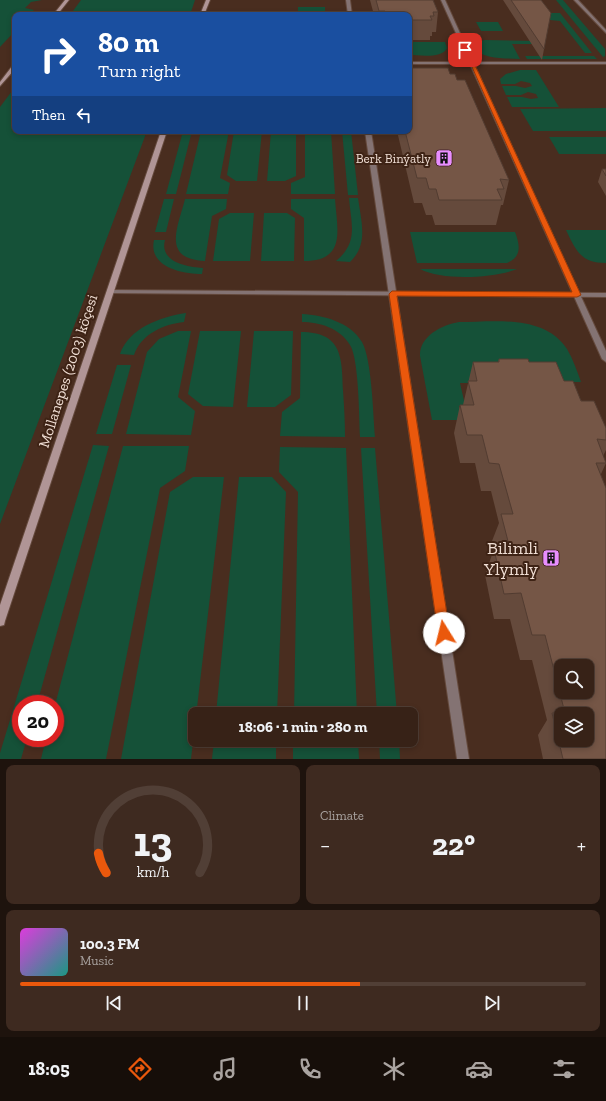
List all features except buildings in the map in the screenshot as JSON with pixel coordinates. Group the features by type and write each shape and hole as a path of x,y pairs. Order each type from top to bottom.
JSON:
{"street":[{"path":"57,12 67,0"},
{"path":"203,12 208,0"},
{"path":"348,0 350,12"},
{"path":"442,0 606,359"},
{"path":"576,0 606,32"},
{"path":"412,63 606,63"},
{"path":"0,85 12,70"},
{"name":"Mollanepes (2003) köçesi","path":"0,621 163,134"},
{"path":"368,134 464,759"},
{"path":"110,292 606,295"}],"green space":[{"path":"0,0 42,0 31,2 25,8 34,10 32,12 12,12 12,34 0,47"},
{"path":"81,0 195,0 191,12 72,12"},
{"path":"556,0 563,0 605,49 605,56 603,57"},
{"path":"298,7 325,7 325,12 298,11"},
{"path":"545,13 560,13 592,53 585,53 560,21 550,20"},
{"path":"476,22 498,22 503,31 481,31"},
{"path":"485,40 535,41 537,44 512,44 520,59 501,58 482,54 472,47 472,43"},
{"path":"412,42 445,42 447,48 440,54 424,56 412,55"},
{"path":"525,56 594,56 597,59 527,59"},
{"path":"520,70 536,70 559,107 512,107 507,97 522,97 531,99 538,98 536,94 528,92 521,95 506,95 502,86 516,86 525,88 532,86 530,83 521,81 515,84 501,84 500,79 506,74"},
{"path":"12,91 12,134 146,134 0,524 0,107"},
{"path":"606,108 606,131 533,131 520,109"},
{"path":"182,134 191,134 176,194 166,194"},
{"path":"200,134 228,134 220,178 230,183 228,194 186,194"},
{"path":"234,134 262,134 257,181 236,181 227,175"},
{"path":"271,134 296,134 296,176 285,181 267,181"},
{"path":"305,134 331,134 335,194 291,194 291,183 305,177"},
{"path":"342,134 351,134 358,195 348,195"},
{"path":"549,137 606,137 606,154 559,154"},
{"path":"349,198 358,198 362,224 362,240 360,248 350,262 336,261 348,247 351,240 352,224"},
{"path":"164,199 174,199 166,232 155,232"},
{"path":"185,199 227,199 226,209 212,216 205,261 191,259 182,254 177,248 177,230"},
{"path":"291,199 335,199 337,221 336,241 333,249 327,256 318,260 304,261 304,218 291,209"},
{"path":"230,213 254,213 250,261 213,261 219,219"},
{"path":"264,213 287,213 295,218 294,261 261,261"},
{"path":"566,230 606,230 606,263 591,261 580,254 576,250"},
{"path":"410,232 515,232 519,246 515,257 507,263 417,263"},
{"path":"154,240 165,240 164,247 166,254 170,258 182,265 203,268 202,274 194,274 176,270 161,263 156,257"},
{"path":"420,269 517,269 482,276 455,277 430,273"},
{"path":"186,313 184,322 169,325 154,331 142,341 134,355 120,354 130,337 147,325 166,317"},
{"path":"302,314 319,316 335,321 351,329 362,342 368,361 370,374 375,437 360,437 357,375 353,352 350,345 341,334 329,327 315,323 302,322"},
{"path":"459,322 518,322 545,330 557,338 567,349 581,382 460,383 465,405 459,406 462,420 432,420 420,356 421,349 423,343 432,333 445,326"},
{"path":"178,331 191,331 178,397 195,411 191,435 126,434 147,352 159,339"},
{"path":"200,331 241,331 233,407 203,406 188,394"},
{"path":"254,331 293,331 291,395 275,407 247,407"},
{"path":"301,332 315,333 325,336 337,349 342,367 345,437 280,436 282,412 300,398"},
{"path":"117,365 131,365 112,434 96,434"},
{"path":"93,445 109,446 40,695 18,695"},
{"path":"123,446 189,446 185,471 160,488 106,759 41,759 44,747 64,747 64,695 58,695"},
{"path":"280,447 346,448 357,707 294,707 298,492 279,472"},
{"path":"361,448 375,448 396,707 377,707"},
{"path":"193,477 224,477 197,707 188,707 188,747 192,747 191,759 121,759 170,492"},
{"path":"239,477 272,477 286,492 277,707 217,707"},
{"path":"12,713 12,747 24,747 21,759 0,759 0,753"},
{"path":"213,747 276,747 276,759 212,759"},
{"path":"293,747 358,747 359,759 293,759"},
{"path":"379,747 399,747 400,759 380,759"}],"place":[{"name":"Berk Binýatly","path":"444,158"},
{"name":"Bilimli Ylymly","path":"551,558"}],"route":[{"path":"444,633 392,294 577,295 465,50"}]}
